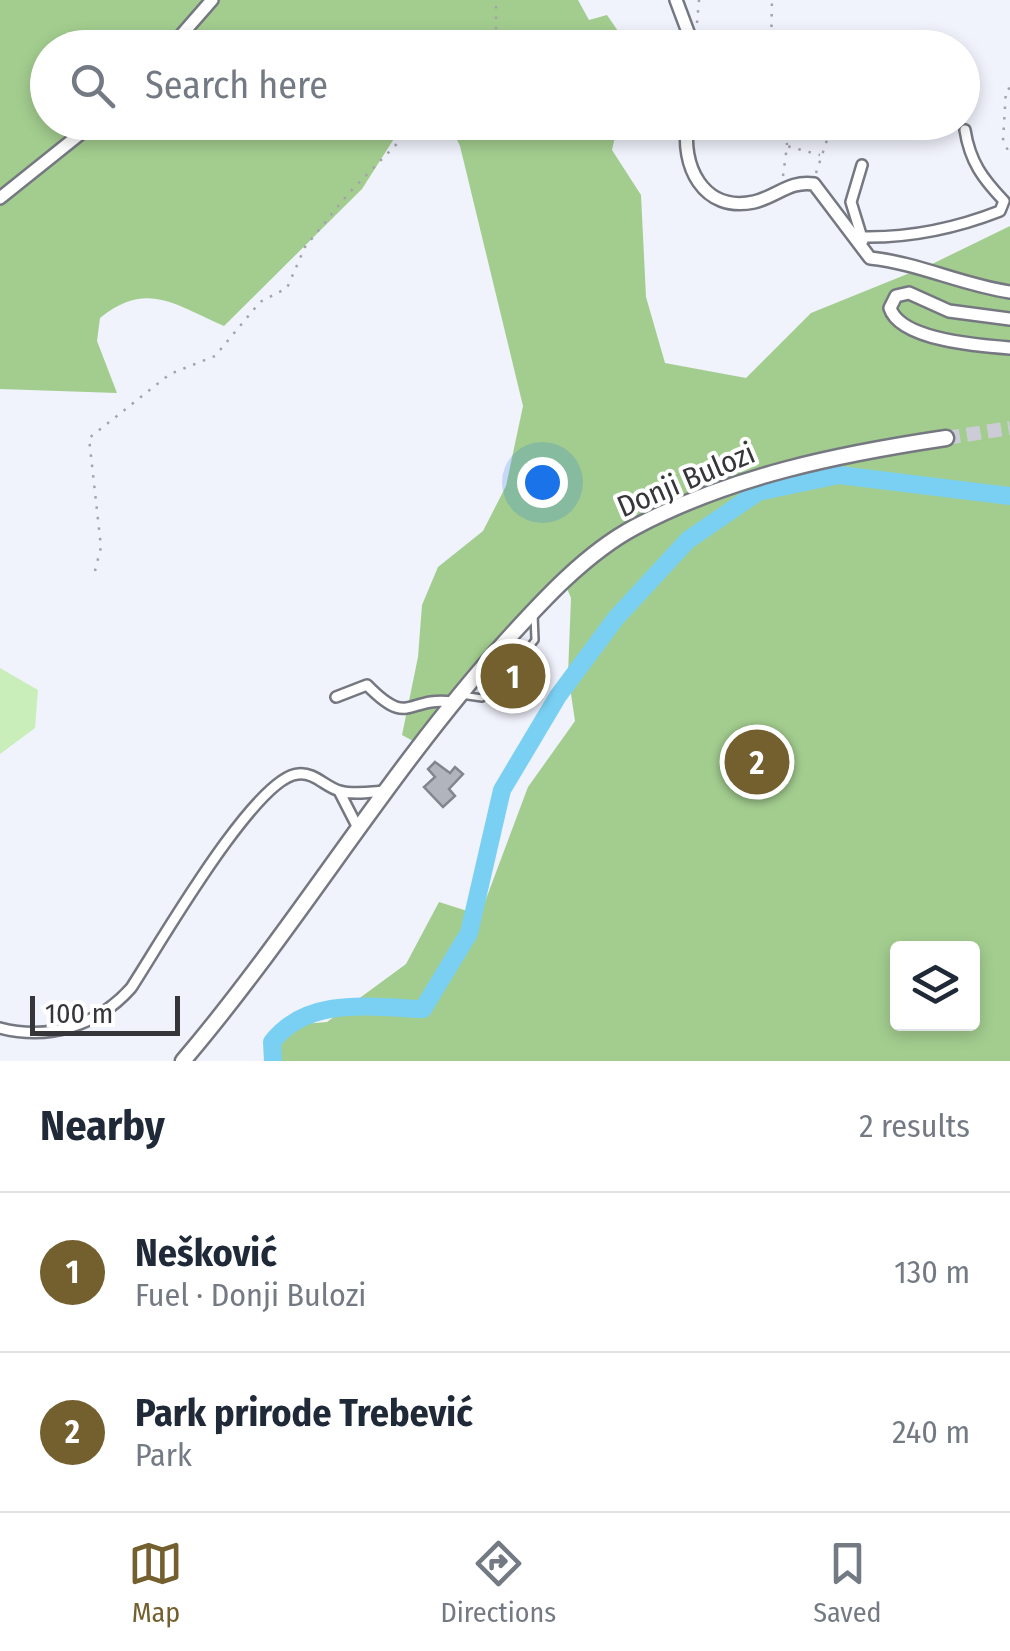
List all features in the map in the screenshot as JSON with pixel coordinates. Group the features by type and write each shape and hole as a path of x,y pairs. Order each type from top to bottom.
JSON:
{"main road":[{"name":"Donji Bulozi","path":"183,1061 455,698 533,611 605,547 670,511 796,466 946,438"}],"street":[{"path":"186,30 212,0"},
{"path":"676,0 687,30"},
{"path":"0,198 72,140"},
{"path":"685,140 684,150 692,174 704,190 742,204 790,186 814,184 870,258 903,261 972,286 1010,292"},
{"path":"862,237 896,238 959,228 1000,211 1004,201 984,184 967,140"},
{"path":"862,165 850,202 870,258"},
{"path":"1010,319 949,311 909,293 896,296 890,308 900,321 955,343 1010,348"},
{"path":"336,696 367,685 388,707 398,709 455,698"},
{"path":"0,1028 38,1033 96,1020 131,988 236,827 268,788 299,773 339,792 386,791"},
{"path":"339,792 358,828"}],"lane":[{"path":"516,664 535,640 533,611"},
{"path":"455,698 482,698 504,679"}],"path":[{"path":"496,0 496,30"},
{"path":"771,30 772,0"},
{"path":"1010,88 1006,90 1003,141 1010,154"},
{"path":"96,571 101,547 88,438 170,374 215,356 260,302 287,288 306,247 348,194 400,140"},
{"path":"787,140 781,173 790,186"},
{"path":"814,184 826,140"},
{"path":"787,146 820,155"}],"green space":[{"path":"0,0 578,0 589,20 607,15 617,30 30,30 30,140 393,140 362,189 224,326 176,304 147,298 132,300 100,318 97,341 117,393 0,389"},
{"path":"457,140 614,140 612,150 641,195 646,297 665,363 746,378 811,313 932,264 1010,226 1010,1061 266,1061 266,1036 277,1026 327,1022 406,964 439,902 480,915 528,787 575,721 568,674 571,598 566,586 522,624 424,747 402,735 418,657 422,605 438,567 483,531 506,486 523,406"},
{"path":"0,668 38,690 35,728 0,754"}],"building":[{"path":"506,657 511,668 521,668 535,682 521,701 507,690 511,685 507,674 494,671"},
{"path":"435,762 450,773 455,767 463,774 449,789 455,796 443,807 424,787 435,777 428,769"}],"waterway":[{"path":"273,1061 272,1042 303,1017 342,1007 423,1009 469,933 502,790 558,696 616,618 688,540 758,492 839,475 1010,496"}],"tunnel":[{"path":"946,438 1010,428"}],"place":[{"name":"Nešković","path":"513,676"},
{"name":"Park prirode Trebević","path":"757,762"}]}
